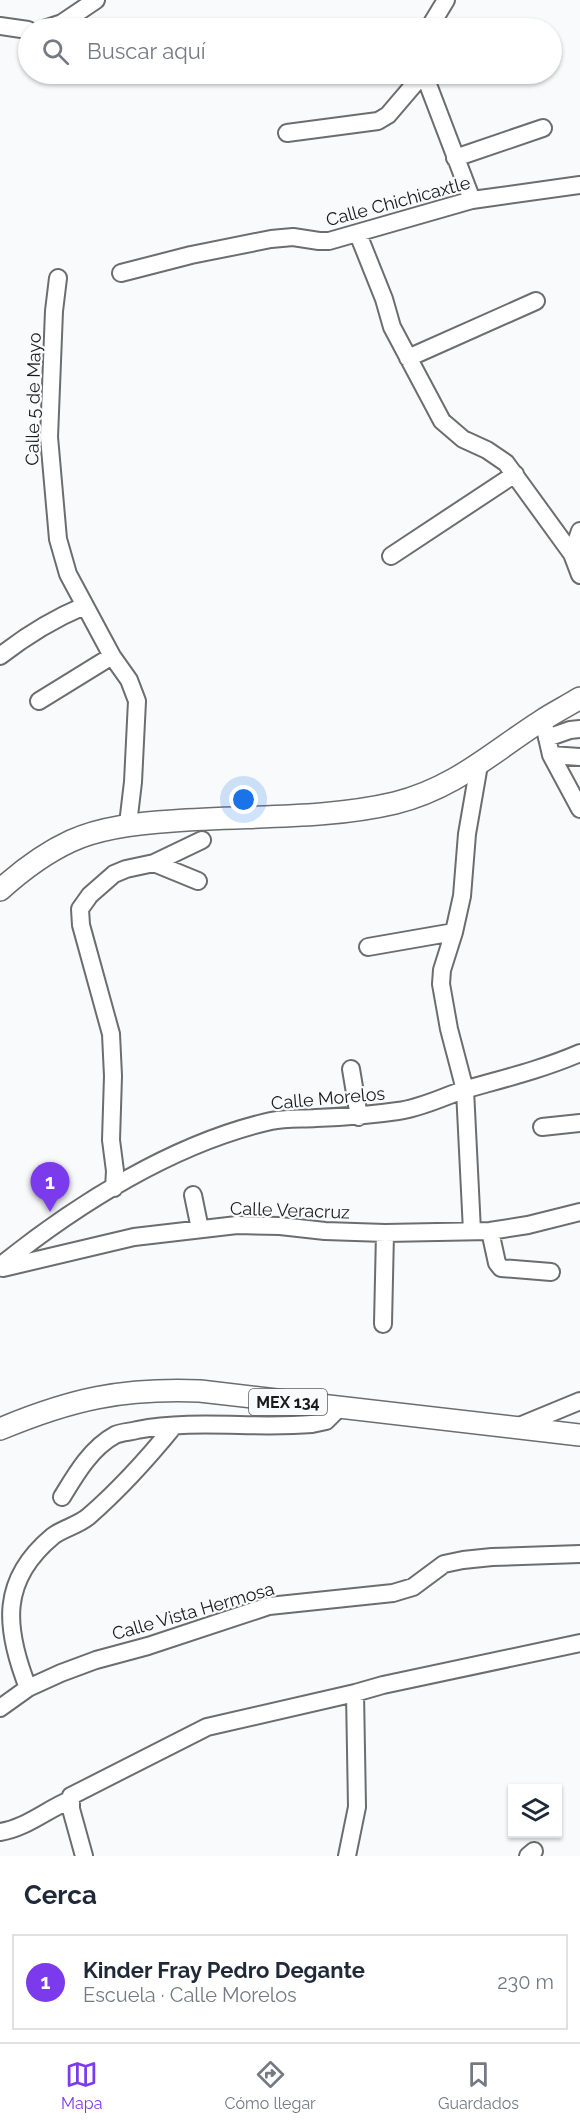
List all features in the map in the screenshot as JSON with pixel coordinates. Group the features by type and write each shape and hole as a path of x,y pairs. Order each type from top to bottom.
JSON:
{"main road":[{"path":"0,890 42,857 72,840 128,825 366,809 398,802 458,778 545,729 580,698"},
{"name":"MEX 134","path":"0,1429 42,1411 76,1401 137,1391 200,1391 518,1426 580,1435"}],"street":[{"path":"69,18 96,0"},
{"path":"435,18 446,0"},
{"path":"0,26 18,29"},
{"path":"287,133 378,121 388,115 415,84"},
{"path":"428,84 471,200"},
{"path":"455,158 543,128"},
{"name":"Calle Chichicaxtle","path":"121,273 191,255 271,239 293,237 319,242 329,241 471,200 580,185"},
{"path":"358,234 384,299 392,327 442,421 463,439 487,450 506,463 572,554 580,575"},
{"name":"Calle 5 de Mayo","path":"58,278 54,311 49,437 58,539 68,574 112,656 129,680 137,701 133,782 128,825"},
{"path":"408,358 536,301"},
{"path":"391,556 515,474"},
{"path":"572,554 580,531"},
{"path":"0,656 30,633 55,618 84,606"},
{"path":"39,700 112,656"},
{"path":"577,728 545,729 551,756 580,809"},
{"path":"551,756 580,757"},
{"path":"472,1232 465,1090 449,1029 441,984 442,970 462,896 467,834 479,765"},
{"path":"114,1188 115,1171 111,1140 113,1076 111,1034 81,925 80,909 90,896 114,874 154,862 202,840"},
{"path":"154,862 198,881"},
{"path":"368,947 454,932"},
{"name":"Calle Morelos","path":"0,1267 58,1223 114,1188 181,1151 273,1120 359,1117 402,1111 465,1090 551,1066 580,1053"},
{"path":"351,1069 359,1117"},
{"path":"542,1127 580,1123"},
{"path":"193,1195 200,1229"},
{"name":"Calle Veracruz","path":"0,1267 134,1237 237,1225 385,1233 472,1232 528,1225 580,1212"},
{"path":"490,1231 497,1263 501,1268 551,1272"},
{"path":"383,1324 385,1233"},
{"path":"518,1426 580,1401"},
{"path":"62,1497 96,1449 117,1434 174,1426 312,1424 326,1421 339,1408"},
{"path":"28,1688 16,1657 8,1622 10,1601 22,1567 29,1556 55,1535 86,1519 117,1491 174,1426"},
{"name":"Calle Vista Hermosa","path":"0,1708 28,1688 96,1660 148,1646 268,1606 393,1593 413,1587 444,1564 463,1560 580,1554"},
{"path":"0,1832 19,1828 52,1807 70,1800 75,1793 207,1727 355,1694 383,1685 580,1643"},
{"path":"347,1856 354,1832 357,1808 355,1694"},
{"path":"70,1800 84,1856"}],"place":[{"name":"Kinder Fray Pedro Degante","path":"50,1212"}]}
